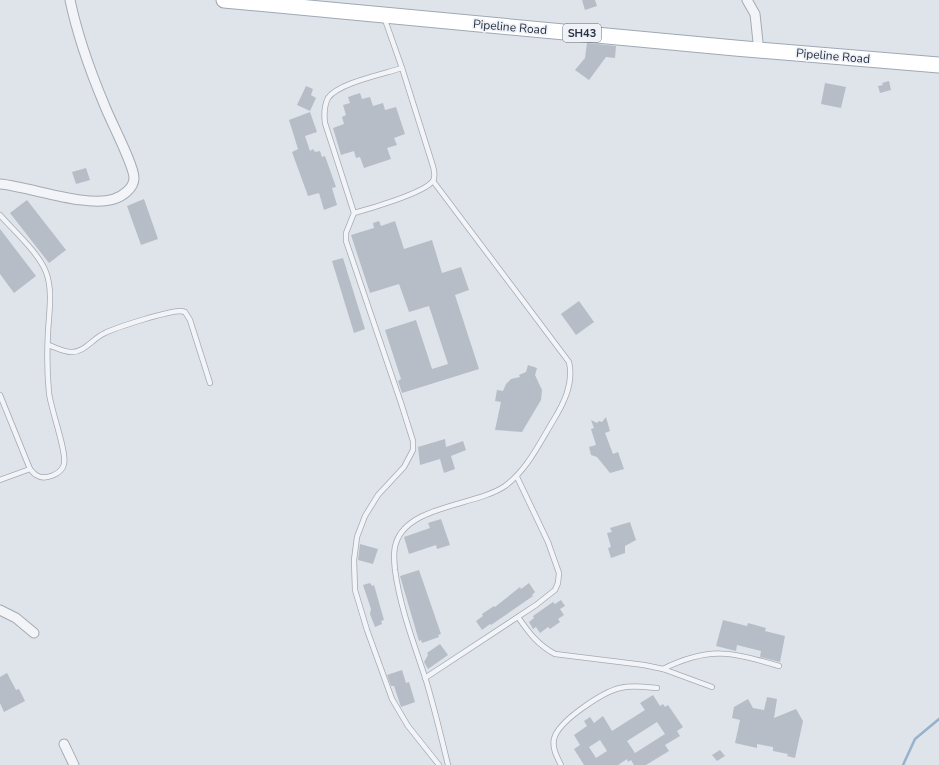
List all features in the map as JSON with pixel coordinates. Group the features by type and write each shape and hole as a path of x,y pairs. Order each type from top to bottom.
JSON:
{"main road":[{"name":"Pipeline Road","path":"224,0 277,2 758,42 939,59"},
{"name":"Pipeline Road","path":"294,0 382,11 727,48 939,65"}],"street":[{"path":"0,184 70,198 99,200 114,199 125,193 133,184 134,177 130,163 103,102 74,17 70,0"},
{"path":"747,0 755,14 758,42"},
{"path":"0,610 16,618 34,633"},
{"path":"64,744 74,765"}],"lane":[{"path":"354,213 411,193 428,185 433,180 435,174 402,68 382,11"},
{"path":"402,68 344,87 328,98 324,112 325,123 354,213 346,233 346,241 413,440 413,450 404,467 378,495 365,516 357,537 354,560 355,590 367,630 392,699 408,726 439,765"},
{"path":"433,180 569,362 571,382 550,426 517,477 503,487 414,520 402,530 395,543 394,557 402,610 425,678 448,765"},
{"path":"0,215 40,260 46,271 50,293 48,345 49,394 53,415 64,453 65,462 63,468 50,476 42,477 36,475 30,469 0,395"},
{"path":"48,345 65,351 76,352 104,333 114,329 181,311 185,312 190,320 210,383"},
{"path":"0,480 30,469"},
{"path":"425,678 518,617 555,590 558,583 559,573 548,542 517,477"},
{"path":"518,617 534,640 542,648 555,654 644,665 663,669 712,687"},
{"path":"663,669 691,657 724,652 779,666"},
{"path":"561,765 554,752 554,737 558,729 577,713 603,695 620,688 636,686 657,688"}],"building":[{"path":"582,0 595,0 597,6 585,10"},
{"path":"587,43 616,46 615,58 606,57 589,80 575,70 585,58"},
{"path":"889,81 891,90 880,93 878,86"},
{"path":"825,83 846,87 841,108 821,104"},
{"path":"306,86 313,89 311,95 316,98 310,111 297,105"},
{"path":"360,93 362,99 370,97 373,106 383,103 385,110 396,107 405,134 394,138 397,145 387,148 391,159 364,168 360,157 356,158 354,151 341,155 333,128 344,124 342,117 346,115 343,105 350,103 348,97"},
{"path":"310,112 317,132 305,136 310,151 313,149 315,152 320,151 322,157 325,156 336,187 332,188 337,205 324,210 319,193 308,196 292,152 298,149 289,120"},
{"path":"86,168 90,180 76,184 72,172"},
{"path":"144,199 158,239 141,245 127,206"},
{"path":"27,200 66,250 49,263 10,213"},
{"path":"379,221 381,226 395,221 404,249 432,240 442,273 461,267 469,290 455,295 479,369 402,393 398,381 401,379 385,330 416,320 432,369 448,364 429,306 409,312 399,284 370,293 351,235 374,228 373,223"},
{"path":"0,229 36,276 14,293 0,274"},
{"path":"343,258 365,329 354,333 332,261"},
{"path":"579,301 594,322 576,335 561,314"},
{"path":"528,365 537,368 535,375 542,390 541,400 522,432 495,430 501,402 495,401 497,390 503,391 506,384 511,379 520,377 519,375 526,372"},
{"path":"606,417 610,431 605,433 613,454 618,452 624,469 610,473 597,457 591,455 589,447 596,445 591,429 594,428 591,420 597,423 599,421 602,422"},
{"path":"445,439 446,447 463,441 466,450 451,456 455,469 444,473 440,459 420,465 418,447"},
{"path":"441,519 450,545 437,549 436,545 409,554 404,537 430,528 428,523"},
{"path":"630,522 636,540 625,546 625,553 611,558 608,548 611,547 607,533 612,532 610,528"},
{"path":"360,544 378,549 373,564 358,560"},
{"path":"419,570 441,634 438,635 439,637 422,643 421,640 419,641 400,576"},
{"path":"370,583 372,586 374,585 384,620 381,621 382,624 375,627 370,614 371,609 363,585"},
{"path":"529,583 535,592 532,595 533,596 482,630 476,621 483,616 482,614 494,606 495,607 520,587 521,589"},
{"path":"561,600 565,606 560,609 564,615 558,619 560,622 550,629 548,627 540,633 536,627 533,629 529,622 534,618 533,616 553,602 555,604"},
{"path":"723,620 747,626 748,623 766,628 765,631 785,636 780,662 760,657 761,651 737,645 736,651 716,646"},
{"path":"440,644 448,655 428,669 424,662 428,655 427,653"},
{"path":"402,670 406,683 409,682 415,702 401,707 394,686 391,686 387,675"},
{"path":"7,673 16,690 19,689 25,701 4,712 0,703 0,677"},
{"path":"653,695 660,706 663,704 665,707 668,705 683,727 677,731 680,736 665,745 669,751 646,765 634,765 631,760 628,762 627,759 618,765 584,765 574,749 580,745 574,735 587,726 584,721 590,717 594,723 603,716 612,731 645,710 640,703","holes":["657,722 665,734 635,753 627,741","600,740 607,751 596,758 589,747"]},
{"path":"767,697 777,699 774,718 796,709 803,721 795,758 787,756 788,754 773,751 773,747 757,744 757,748 735,743 740,720 732,718 734,707 748,699 753,708 764,710"},
{"path":"720,750 725,756 717,761 712,755"}],"waterway":[{"path":"903,765 915,739 939,719"}]}
